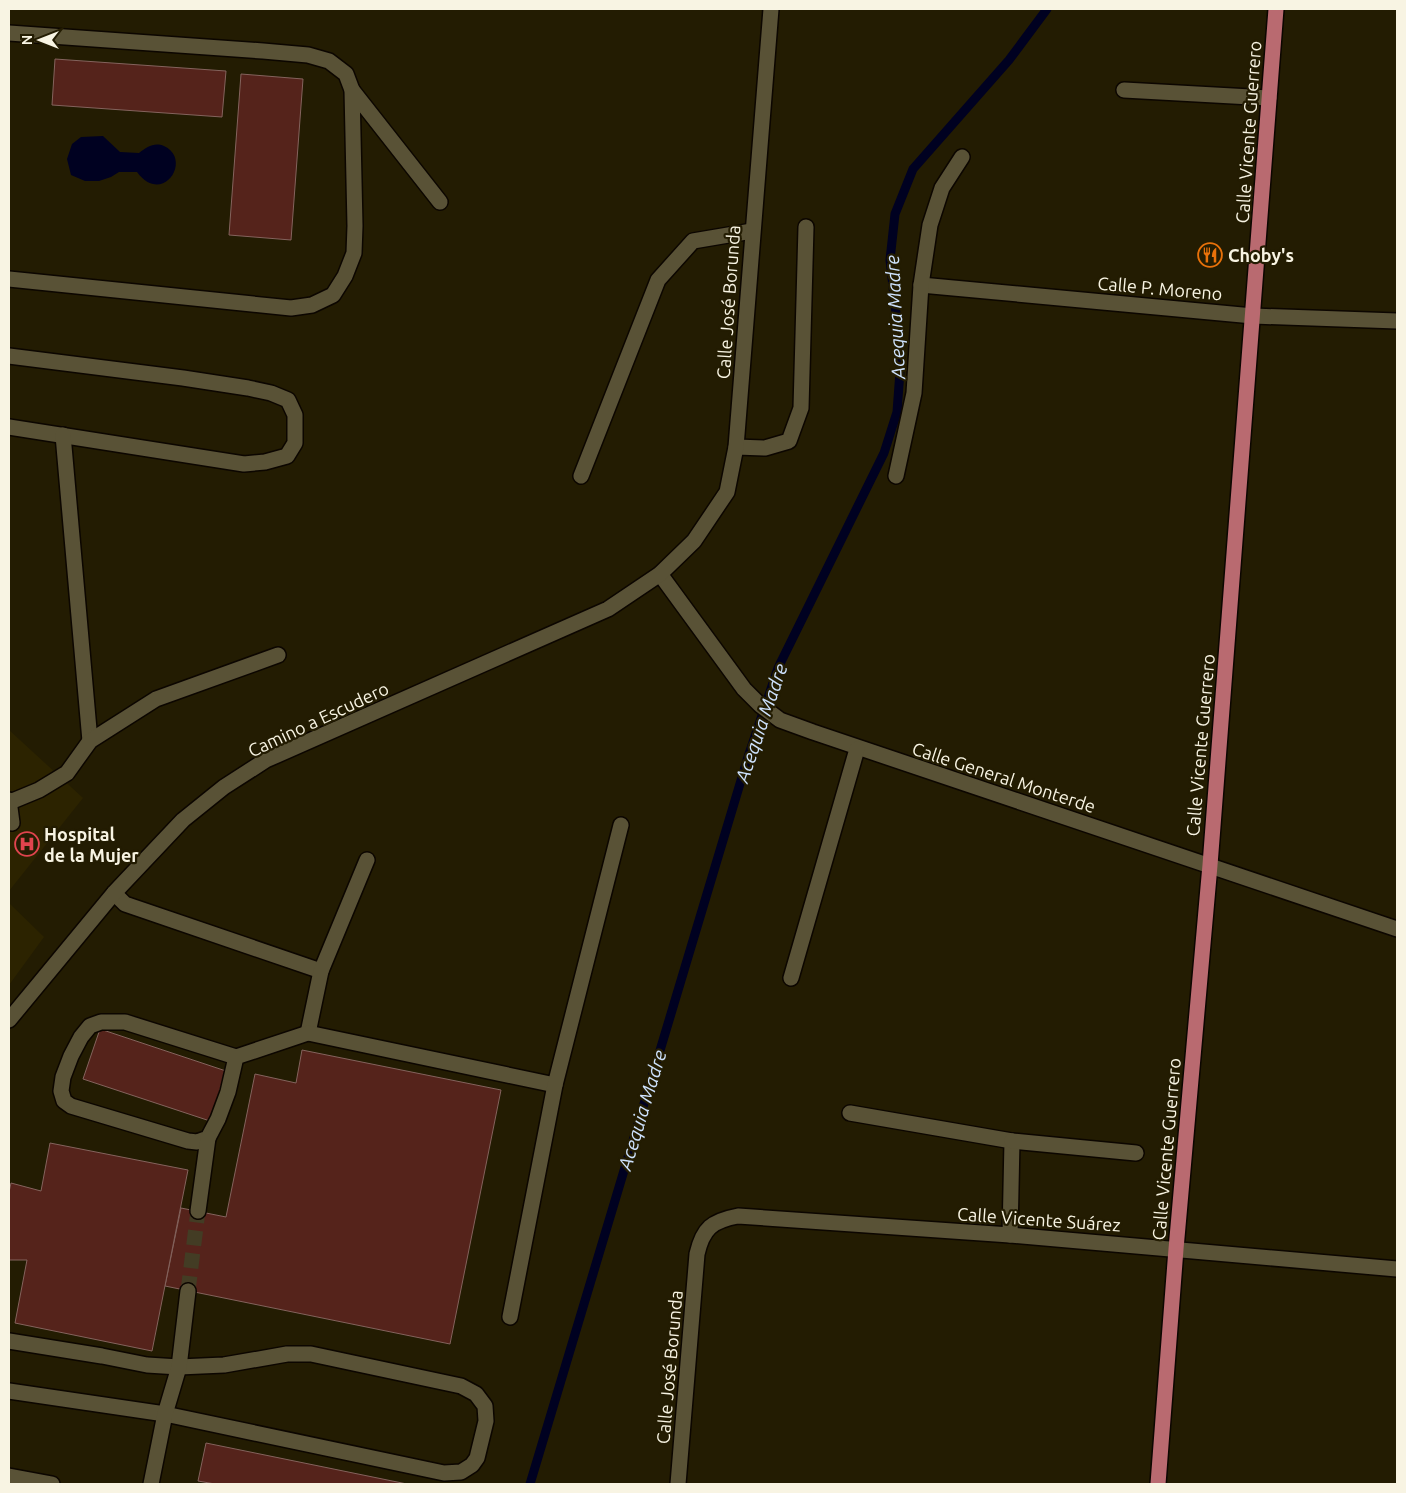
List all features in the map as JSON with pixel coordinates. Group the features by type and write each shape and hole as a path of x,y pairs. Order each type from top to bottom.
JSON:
{"main road":[{"name":"Calle Vicente Guerrero","path":"1158,1484 1176,1248 1210,865 1276,9"}],"street":[{"name":"Calle José Borunda","path":"660,574 694,541 727,492 736,447 771,9"},
{"path":"9,34 263,51 308,55 329,61 346,74 352,90 440,202"},
{"path":"9,279 291,308 312,305 333,294 344,276 354,253 352,90"},
{"path":"1124,90 1269,98"},
{"path":"896,476 914,394 921,285 930,225 942,188 962,157"},
{"path":"736,447 765,448 789,441 800,408 806,227"},
{"path":"581,476 658,280 693,241 752,231"},
{"name":"Calle P. Moreno","path":"921,285 1253,316 1397,321"},
{"path":"9,356 183,378 263,391 288,400 295,415 295,443 287,456 265,462 244,464 9,427"},
{"path":"63,435 90,741"},
{"name":"Calle General Monterde","path":"660,574 744,689 760,705 780,720 857,748 1397,929"},
{"name":"Camino a Escudero","path":"9,1020 114,893 183,820 224,787 266,760 608,609 660,574"},
{"path":"12,823 9,801 39,790 67,774 90,741 156,700 278,655"},
{"path":"791,978 857,748"},
{"path":"510,1317 555,1085 621,826"},
{"path":"308,1033 321,971 367,860"},
{"path":"114,893 125,904 321,971"},
{"path":"208,1138 197,1142 188,1141 70,1106 64,1101 61,1091 63,1077 70,1056 90,1026 101,1022 125,1022 236,1057 308,1033 555,1085"},
{"path":"198,1211 208,1138 218,1119 228,1092 236,1057"},
{"path":"850,1113 1012,1141 1136,1153"},
{"path":"1010,1235 1012,1141"},
{"name":"Calle Vicente Suárez","path":"697,1254 701,1239 708,1227 721,1219 738,1216 1176,1248 1397,1269"},
{"name":"Calle José Borunda","path":"678,1484 697,1254"},
{"path":"151,1484 165,1414 179,1367 188,1291"},
{"path":"9,1341 147,1365 179,1367 224,1365 287,1354 311,1354 461,1386 476,1394 484,1406 486,1422 477,1458 472,1465 461,1472 444,1473 165,1414 9,1391"},
{"path":"9,1476 52,1484"}],"shaded area":[{"name":"Hospital de la Mujer","path":"9,730 83,798 9,891"},
{"name":"Hospital de la Mujer","path":"9,903 44,937 9,985"}],"water":[{"path":"103,136 120,152 139,153 154,145 164,146 172,152 176,160 175,169 171,177 165,183 156,185 147,181 137,172 119,172 99,181 85,181 71,175 67,159 72,144 81,137"}],"building":[{"path":"55,59 226,71 222,117 52,105"},
{"path":"241,74 303,79 291,240 229,235"},
{"path":"100,1029 226,1071 210,1121 83,1079"},
{"path":"302,1050 501,1090 450,1344 165,1286 181,1208 226,1217 255,1074 296,1083"},
{"path":"50,1143 188,1170 152,1351 15,1323 27,1260 9,1260 9,1192 11,1183 41,1191"},
{"path":"206,1443 407,1484 215,1484 198,1481"}],"waterway":[{"name":"Acequia Madre","path":"530,1484 748,757 778,668 884,453 897,412 901,358 890,260 895,214 913,169 1009,60 1047,9"}],"tunnel":[{"path":"188,1291 198,1211"}],"place":[{"name":"Choby's","path":"1210,255"},
{"name":"Hospital de la Mujer","path":"27,844"}]}
